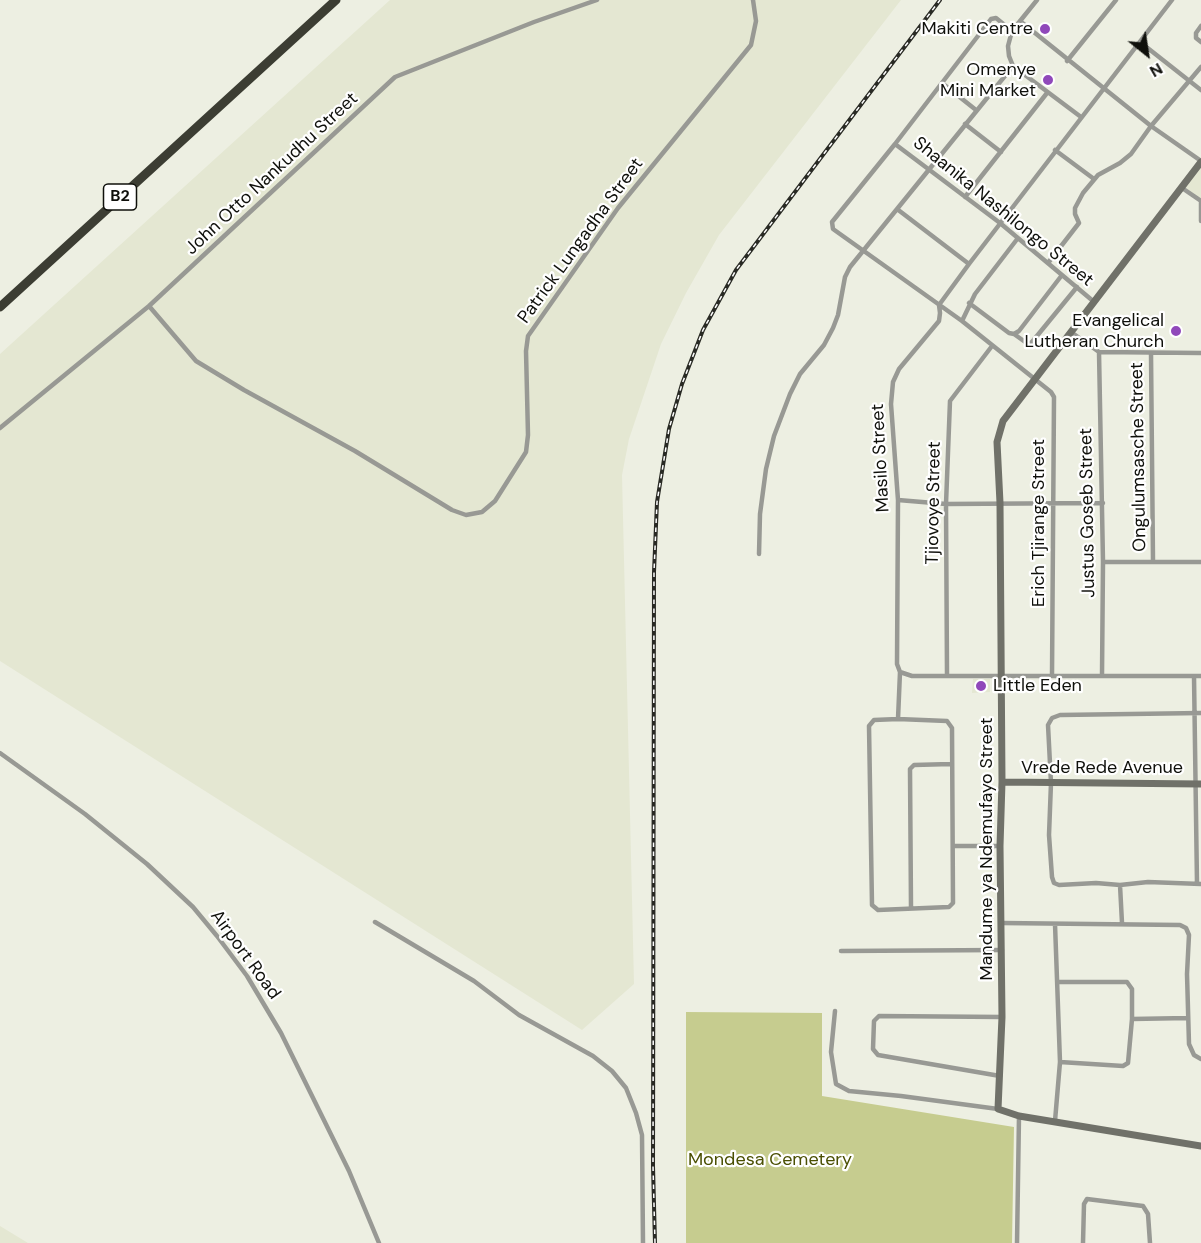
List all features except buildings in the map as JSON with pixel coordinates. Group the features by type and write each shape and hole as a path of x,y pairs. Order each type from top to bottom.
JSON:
{"highway":[{"name":"B2","path":"0,307 336,0"}],"street":[{"name":"John Otto Nankudhu Street","path":"0,428 149,306 395,77 534,22 597,0"},
{"name":"Patrick Lungadha Street","path":"149,306 196,361 356,452 452,510 466,515 482,512 495,501 526,452 528,336 618,208 751,45 756,21 753,0"},
{"path":"1037,0 1012,31 1008,46 1009,56 1013,66 1081,117"},
{"path":"1067,60 1116,0"},
{"name":"Masilo Street","path":"898,719 900,672 897,664 898,500 891,404 893,382 899,369 939,321 939,306 969,264 1172,0"},
{"name":"Erich Tjirange Street","path":"1012,31 996,18 991,19 896,144 832,222 833,229 962,321 1052,392 1054,397 1052,675"},
{"path":"1020,21 1103,89 1201,161"},
{"path":"1201,26 1196,33 1196,38 1201,42"},
{"path":"1140,42 1201,90"},
{"path":"759,554 764,479 774,436 800,374 824,345 833,328 838,315 845,277 850,267 1013,66"},
{"path":"1048,263 1079,223 1075,208 1094,179 1125,160 1201,67"},
{"path":"942,83 976,110"},
{"path":"965,197 1047,93"},
{"path":"965,124 1000,152"},
{"name":"Shaanika Nashilongo Street","path":"896,144 1000,223 1093,301"},
{"path":"1055,150 1094,179"},
{"name":"Mandume ya Ndemufayo Street","path":"998,1109 1002,1017 1000,503 997,442 999,431 1003,422 1093,301 1201,161"},
{"path":"1182,188 1201,201 1201,221"},
{"path":"897,209 969,264"},
{"path":"962,321 969,303 1018,238"},
{"path":"1014,334 1019,331 1062,275"},
{"path":"969,303 1008,333 1014,334 1028,344 1077,287"},
{"path":"1071,332 1099,352 1201,353"},
{"name":"Tjiovoye Street","path":"947,675 946,504 951,402 992,346"},
{"name":"Justus Goseb Street","path":"1099,352 1103,503 1102,675"},
{"name":"Ongulumsasche Street","path":"1151,353 1153,561"},
{"path":"898,500 946,504 1103,503"},
{"path":"1103,562 1201,561"},
{"path":"900,672 912,676 1201,676"},
{"path":"1194,676 1194,712 1199,783 1199,885 1148,882 1120,885 1096,883 1059,885 1054,883 1049,835 1051,783 1048,725 1052,718 1060,715 1194,712 1201,713"},
{"path":"873,720 947,720 951,723 951,764 953,903 949,908 940,909 878,910 872,905 869,726 873,720"},
{"name":"Airport Road","path":"0,753 85,814 147,864 193,907 217,936 247,976 281,1033 350,1171 379,1243"},
{"path":"911,908 910,770 914,765 951,764"},
{"name":"Vrede Rede Avenue","path":"1002,782 1199,783"},
{"path":"953,846 1000,846"},
{"path":"1120,885 1122,923"},
{"path":"375,922 474,981 519,1015 593,1056 612,1071 626,1089 642,1135 643,1243"},
{"path":"1002,922 1122,923 1180,925 1186,928 1189,935 1189,1044 1194,1055 1201,1059"},
{"path":"1055,924 1060,1062 1056,1121"},
{"path":"841,951 1002,950"},
{"path":"1058,982 1127,982 1132,989 1129,1059 1123,1065 1060,1062"},
{"path":"835,1011 831,1052 836,1084 849,1091 998,1109 1019,1116 1201,1146"},
{"path":"1000,1076 878,1055 873,1049 874,1021 879,1016 1002,1017"},
{"path":"1132,1019 1188,1018"},
{"path":"1017,1243 1019,1116"},
{"path":"1083,1243 1084,1204 1087,1199 1143,1206 1148,1214 1150,1243"}],"shaded area":[{"path":"390,0 901,0 719,235 686,293 661,344 629,439 622,475 634,984 582,1030 0,661 0,354"},
{"path":"1201,163 1201,201 1182,188"},
{"name":"Little Eden","path":"973,679 990,679 990,692 972,693"},
{"path":"0,1226 28,1243 0,1243"}],"green space":[{"name":"Mondesa Cemetery","path":"686,1012 822,1013 822,1096 1014,1127 1012,1243 686,1243"}],"railway":[{"path":"655,1243 653,1166 654,572 657,502 669,429 682,384 703,330 736,270 940,0"}],"place":[{"name":"Makiti Centre","path":"1045,29"},
{"name":"Omenye Mini Market","path":"1048,80"},
{"name":"Evangelical Lutheran Church","path":"1176,331"},
{"name":"Little Eden","path":"981,686"}]}
